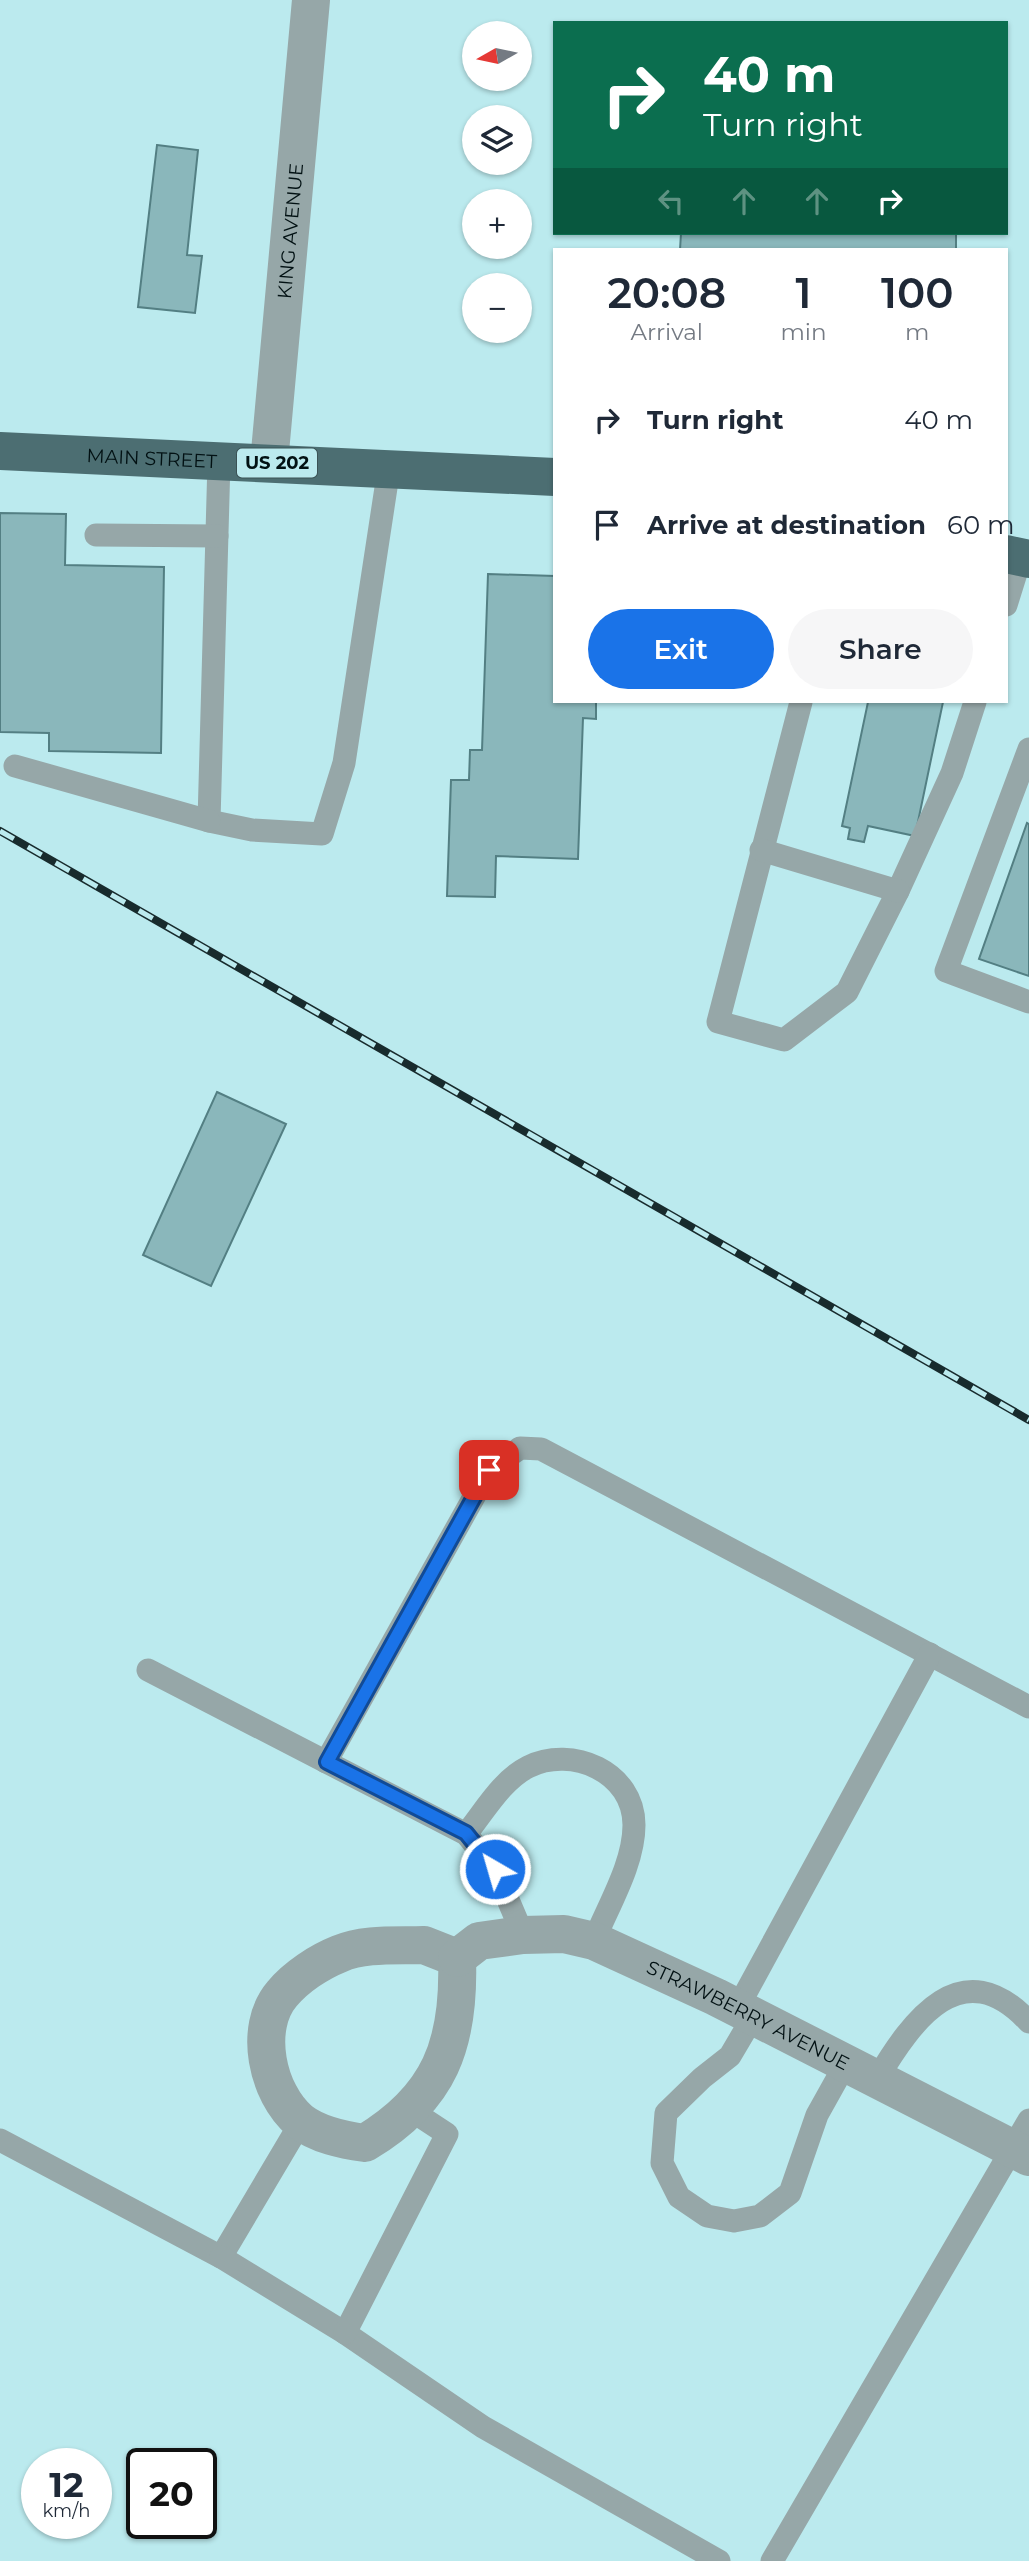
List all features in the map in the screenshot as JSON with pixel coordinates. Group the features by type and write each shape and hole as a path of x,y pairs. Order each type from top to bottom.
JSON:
{"highway":[{"name":"MAIN STREET","path":"0,451 553,477"}],"street":[{"name":"KING AVENUE","path":"269,463 311,0"},
{"name":"STRAWBERRY AVENUE","path":"457,1958 479,1941 523,1935 564,1934 594,1941 627,1954 862,2071 1024,2142"},
{"path":"424,1945 457,1958 458,2002 450,2041 431,2084 412,2111 365,2143 337,2139 301,2122 286,2105 273,2081 267,2059 269,2024 282,1993 316,1965 341,1953 371,1947 424,1945"}],"lane":[{"path":"209,821 219,461"},
{"path":"15,766 209,821 252,830 321,834 344,763 389,468"},
{"path":"96,535 217,536"},
{"path":"1008,598 1019,557"},
{"path":"801,703 718,1022 784,1040 847,992 898,891 952,773 975,703"},
{"path":"1029,749 946,971 1029,1002"},
{"path":"761,850 898,891"},
{"path":"327,1762 489,1470 520,1448 541,1448 1029,1707"},
{"path":"930,1654 745,2012 730,2056 702,2078 666,2113 662,2163 679,2197 707,2216 734,2221 760,2216 790,2193 817,2115 862,2071 900,2040 930,2007 957,1993 988,1993 1015,2007 1029,2022"},
{"path":"148,1670 466,1833 495,1869 523,1935"},
{"path":"466,1833 498,1793 526,1768 552,1759 580,1761 608,1772 626,1792 634,1823 631,1851 594,1941"},
{"path":"345,2333 447,2134 412,2111"},
{"path":"220,2257 301,2122"},
{"path":"0,2140 220,2257 345,2333 483,2427 719,2561"},
{"path":"772,2561 1024,2142"}],"building":[{"path":"157,145 198,150 187,255 202,256 195,313 138,307"},
{"path":"681,235 956,235 956,248 680,248"},
{"path":"0,513 66,514 65,565 164,567 161,753 49,751 49,733 0,732"},
{"path":"488,574 553,576 553,703 596,703 596,719 583,718 578,859 496,856 495,897 447,896 451,780 469,780 470,750 482,750"},
{"path":"868,703 943,703 915,836 868,826 864,842 848,839 850,828 842,826"},
{"path":"1027,823 1029,824 1029,976 979,959"},
{"path":"217,1092 286,1124 211,1286 143,1255"}],"railway":[{"path":"0,831 1029,1420"}],"route":[{"path":"489,1470 327,1762 466,1833 495,1869"}]}
